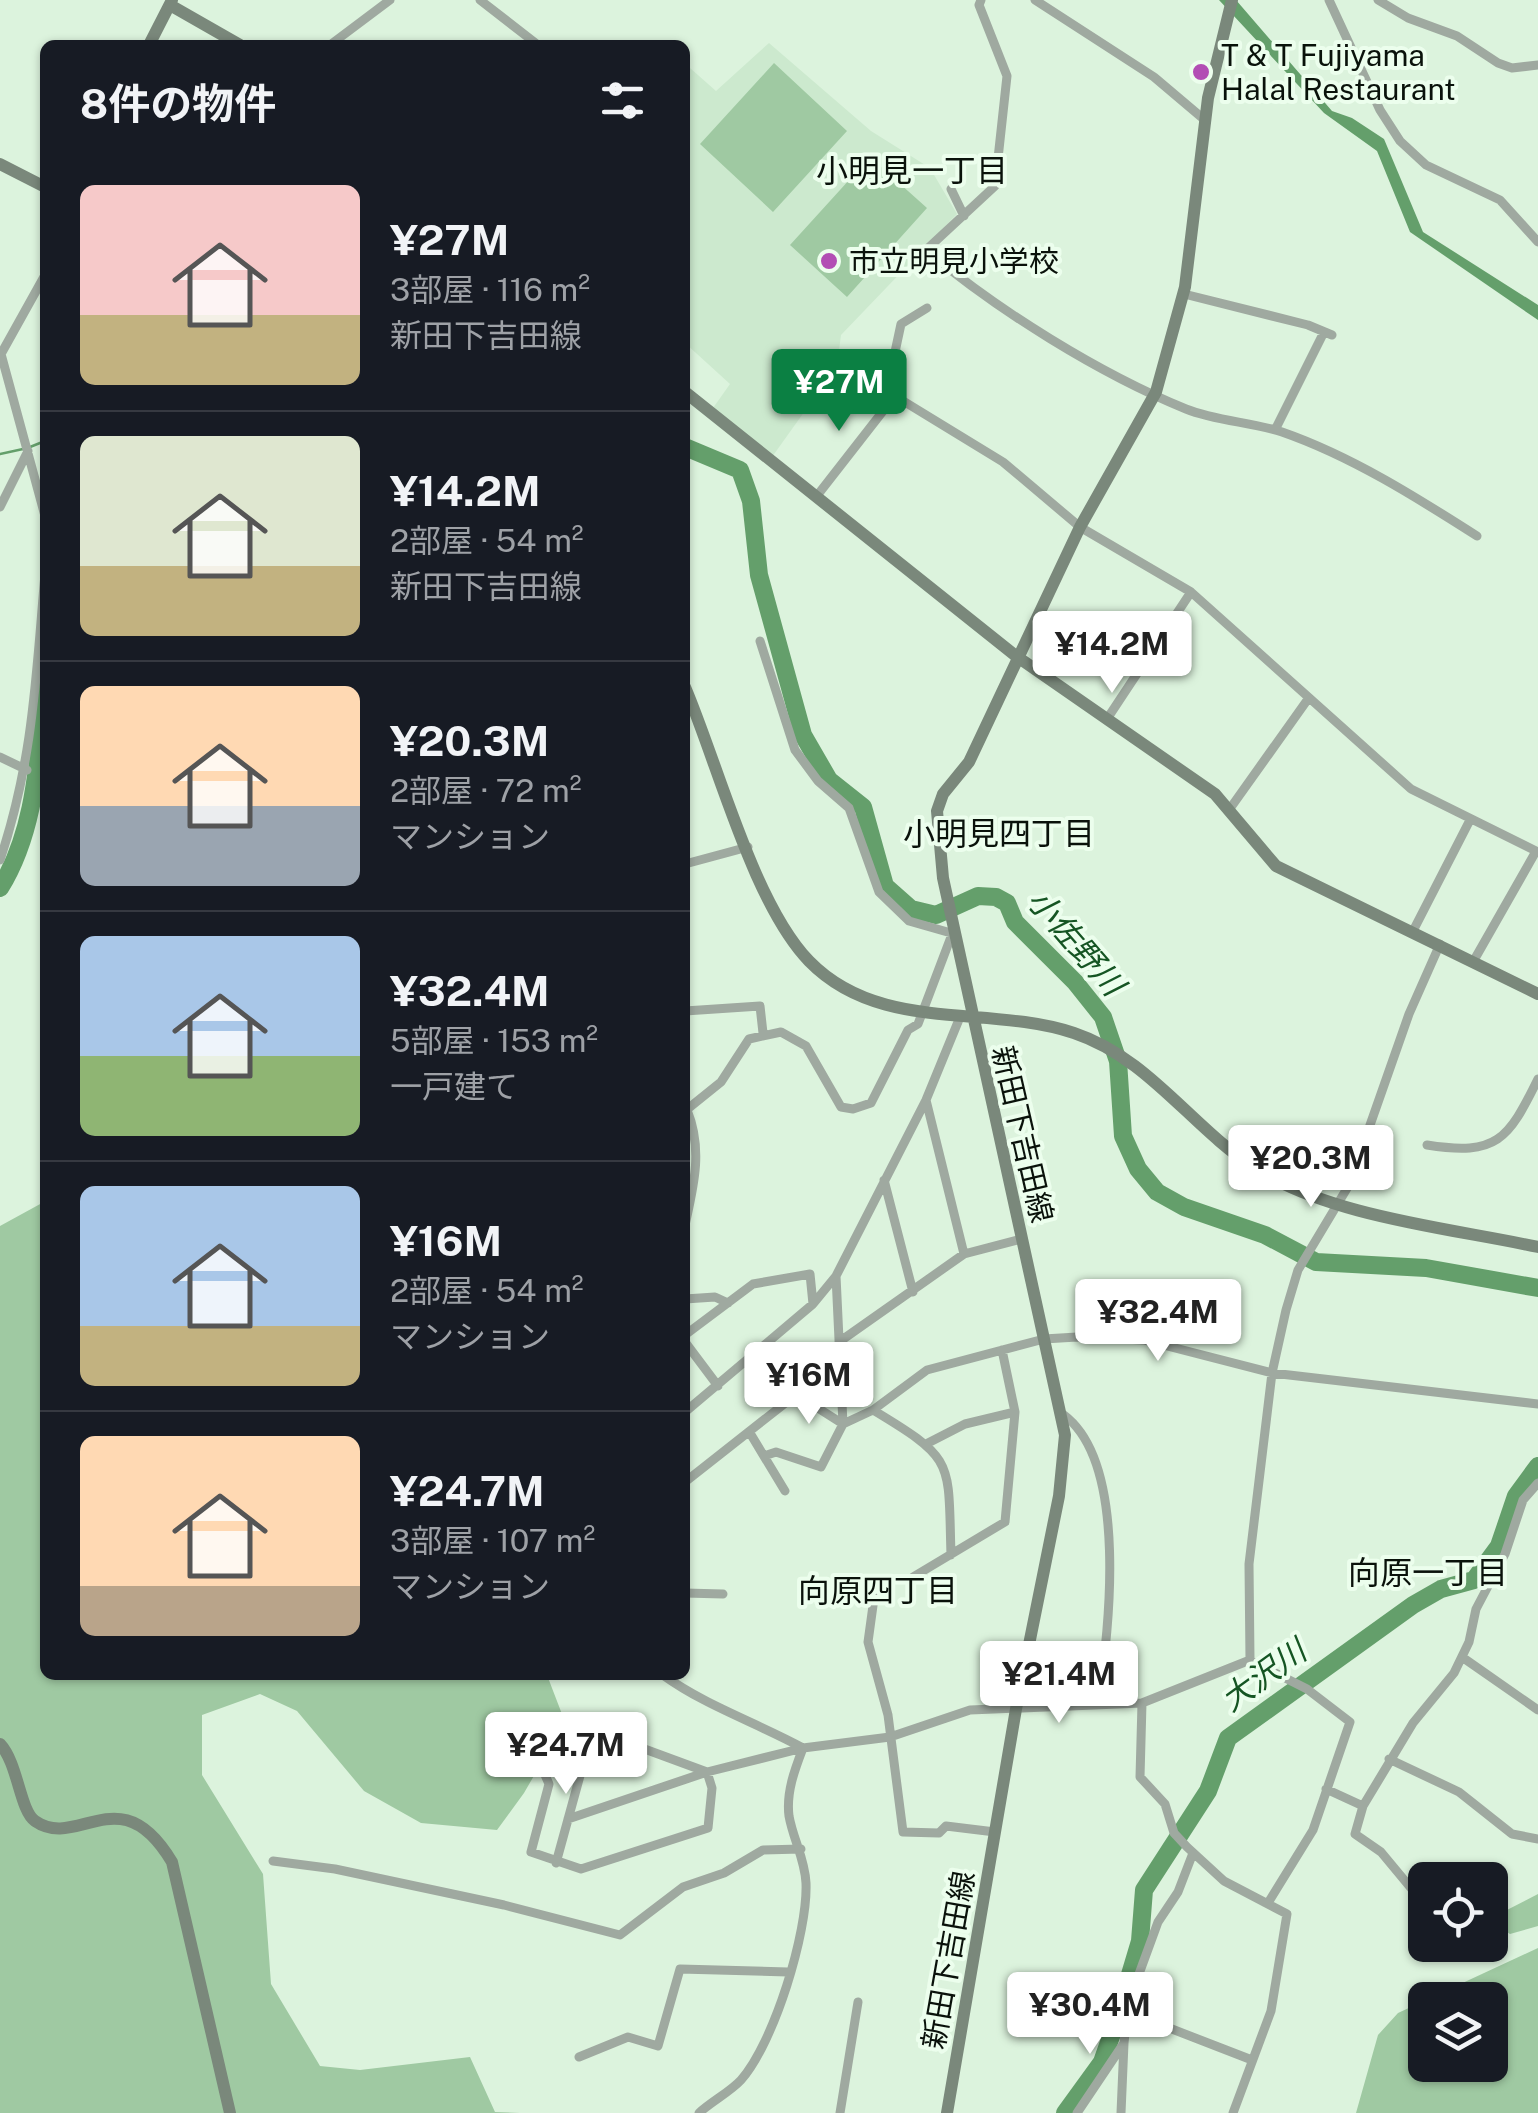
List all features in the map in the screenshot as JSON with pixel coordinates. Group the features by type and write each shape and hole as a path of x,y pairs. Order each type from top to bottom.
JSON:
{"main road":[{"name":"新田下吉田線","path":"947,2113 1016,1709 1059,1496 1064,1415 965,1017 943,878 937,811 943,794 970,762 1016,656 1080,526 1156,392 1184,294 1206,121 1232,0"},
{"path":"151,40 166,2 231,40"},
{"path":"0,164 40,184"},
{"path":"690,396 1016,656 1215,794 1276,866 1538,994"},
{"path":"690,701 778,922 810,962 832,980 880,1003 1075,1034 1140,1067 1225,1148 1258,1170 1337,1204 1538,1246"},
{"path":"0,1744 15,1765 30,1816 37,1823 60,1826 131,1821 157,1838 172,1862 230,2113"}],"street":[{"path":"337,40 390,0"},
{"path":"480,0 532,40"},
{"path":"982,0 979,5 1002,54 1007,104 995,186 926,250 1032,328 1103,369 1188,410 1275,430 1369,472 1478,536"},
{"path":"1035,0 1154,77 1206,121"},
{"path":"1330,0 1380,110 1400,141 1426,165 1500,200 1538,242"},
{"path":"1378,0 1408,18 1456,36 1498,64 1512,68 1538,65"},
{"path":"951,190 964,216"},
{"path":"40,284 0,354 40,497"},
{"path":"1184,294 1328,334 1275,430"},
{"path":"927,308 901,324 892,366 877,385 1003,462 1080,526 1191,592 1411,789 1537,852 1474,962"},
{"path":"816,497 894,396"},
{"path":"0,507 28,451"},
{"path":"1107,719 1191,592"},
{"path":"0,860 27,770 40,628"},
{"path":"690,1107 721,1082 749,1038 763,1032 788,1033 803,1043 841,1106 853,1109 871,1103 908,1030 918,1024 953,931 909,920 879,892 850,808 818,781 795,750 760,640"},
{"path":"1229,810 1308,700"},
{"path":"0,757 27,770"},
{"path":"1413,932 1470,820"},
{"path":"690,863 748,848"},
{"path":"1250,1660 1249,1564 1272,1373 1298,1270 1348,1185 1410,1014 1440,944"},
{"path":"690,1011 760,1006 763,1032"},
{"path":"690,1408 813,1304 836,1276 965,1017"},
{"path":"1427,1146 1465,1151 1490,1147 1515,1121 1538,1079"},
{"path":"926,1100 964,1254"},
{"path":"690,1118 696,1131 697,1166 690,1200"},
{"path":"884,1180 913,1292"},
{"path":"838,1342 964,1254 1021,1239"},
{"path":"690,1335 752,1284 810,1274 813,1304"},
{"path":"764,1456 776,1452 821,1467 843,1424 836,1276"},
{"path":"690,1298 728,1302"},
{"path":"843,1424 874,1410 927,1370 1044,1340 1144,1340 1272,1373 1538,1404"},
{"path":"690,1346 718,1386"},
{"path":"913,1577 1005,1522 1016,1412 1002,1350"},
{"path":"747,1363 793,1396 843,1424"},
{"path":"690,1478 793,1396"},
{"path":"874,1410 928,1443 948,1474 950,1554"},
{"path":"928,1443 965,1424 1016,1412"},
{"path":"1064,1415 1090,1450 1102,1494 1110,1576 1098,1703"},
{"path":"750,1433 785,1492"},
{"path":"1408,1885 1382,1852 1354,1834 1363,1806 1389,1759 1462,1657 1476,1608 1505,1554 1523,1500 1538,1483"},
{"path":"846,1585 875,1591 868,1642 890,1737 904,1832 939,1833 946,1826 996,1832"},
{"path":"690,1592 723,1594"},
{"path":"1462,1657 1538,1710"},
{"path":"568,1818 707,1772 802,1748 890,1737 970,1710 1142,1703 1250,1660 1307,1689 1350,1722 1313,1830 1268,1903"},
{"path":"671,1680 704,1704 764,1726 802,1748"},
{"path":"1142,1703 1140,1777 1165,1804 1174,1833 1224,1881 1287,1914 1276,1991 1233,2113"},
{"path":"612,1737 707,1772 712,1788 708,1828 580,1869 531,1852 549,1784 536,1755 612,1737"},
{"path":"556,1863 589,1744"},
{"path":"699,2113 744,2078 772,2026 788,1972 802,1943 806,1884 801,1848 790,1817 790,1793 802,1748"},
{"path":"1389,1759 1459,1792 1512,1834 1538,1840"},
{"path":"1326,1789 1363,1806"},
{"path":"272,1861 335,1869 504,1905 620,1935 683,1886 733,1868 763,1850 801,1848"},
{"path":"1120,2113 1128,2012 1158,1922 1178,1892 1190,1850"},
{"path":"578,2057 628,2037 658,2046 680,1969 788,1972"},
{"path":"840,2113 858,2002"},
{"path":"1128,2012 1252,2060"},
{"path":"1077,2113 1124,2043"}],"shaded area":[{"path":"1219,0 1236,0 1332,111 1352,118 1384,139 1423,232 1538,305 1538,320 1410,232 1377,151 1324,113"},
{"path":"769,43 871,131 930,168 957,214 841,335 837,366 772,457 713,408 730,384 690,348 690,68 716,91"},
{"path":"774,63 847,131 773,212 700,144"},
{"path":"870,157 927,208 847,297 790,245"},
{"path":"40,1204 40,1680 549,1680 565,1722 524,1793 497,1830 421,1823 364,1791 297,1711 260,1694 202,1715 202,1775 263,1874 271,1984 320,2066 360,2070 470,2057 495,2112 520,2113 0,2113 0,1226"},
{"path":"1538,1894 1538,1926 1510,1934 1508,1909"},
{"path":"1538,1948 1538,2113 1356,2113 1378,2035 1398,2013 1408,2008 1408,2082 1508,2082 1508,1982 1465,1982"}],"waterway":[{"path":"30,447 40,443"},
{"path":"0,454 23,449"},
{"name":"小佐野川","path":"690,449 740,470 751,501 759,575 803,735 829,780 863,807 885,886 911,909 936,915 978,896 996,897 1007,903 1015,922 1075,982 1103,1017 1118,1061 1123,1136 1138,1169 1157,1192 1184,1207 1265,1235 1316,1262 1426,1268 1538,1288"},
{"name":"小佐野川","path":"0,888 28,820 40,743"},
{"name":"大沢川","path":"1065,2113 1102,2062 1140,1941 1144,1890 1208,1791 1228,1738 1413,1605 1441,1589 1474,1580 1499,1546 1516,1496 1538,1466"}],"place":[{"name":"T & T Fujiyama Halal Restaurant","path":"1201,72"},
{"name":"市立明見小学校","path":"829,261"}],"district":[{"name":"小明見一丁目","path":"912,170"},
{"name":"小明見四丁目","path":"999,833"},
{"name":"向原一丁目","path":"1428,1572"},
{"name":"向原四丁目","path":"878,1590"}]}
